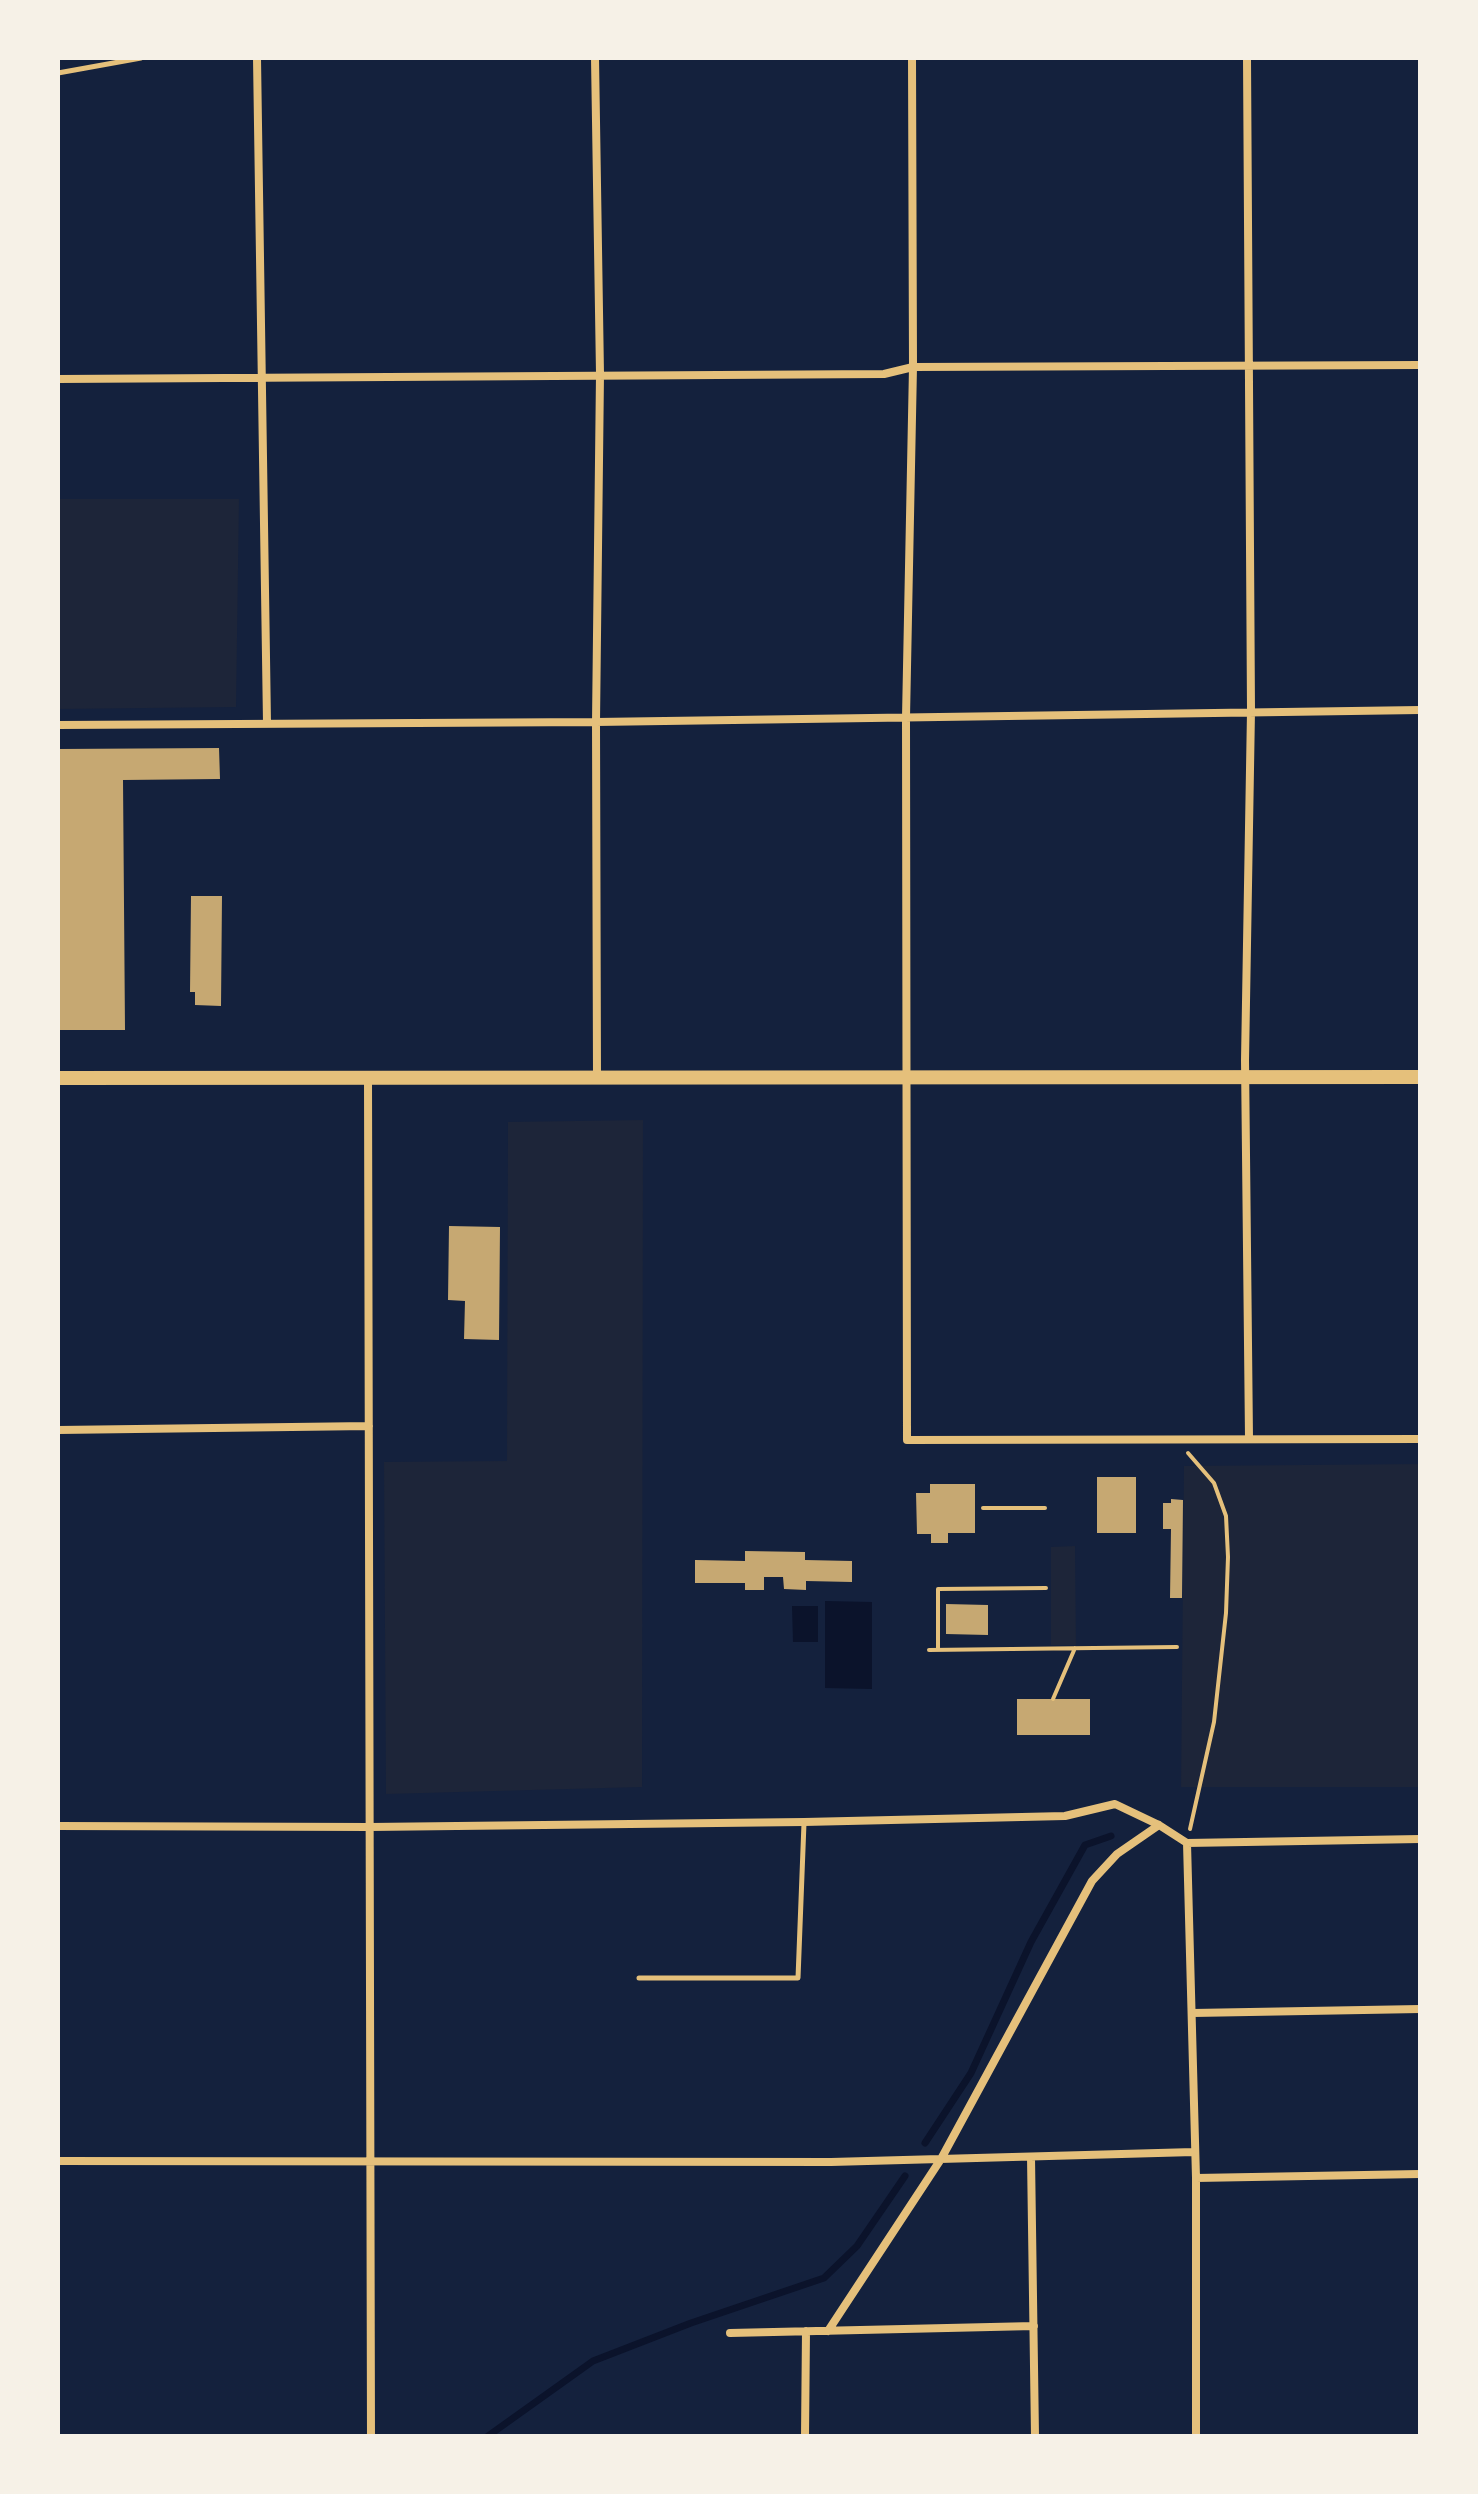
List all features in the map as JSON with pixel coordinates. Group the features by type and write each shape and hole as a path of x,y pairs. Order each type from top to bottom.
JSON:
{"main road":[{"path":"58,1078 1420,1077"}],"street":[{"path":"257,58 267,723"},
{"path":"595,58 600,374 596,722 597,1078"},
{"path":"912,58 913,367 906,717 907,1440 1420,1439"},
{"path":"1247,58 1251,711 1245,1076 1249,1438"},
{"path":"58,379 884,374 913,367 1420,365"},
{"path":"58,725 596,722 1420,710"},
{"path":"368,1079 371,2436"},
{"path":"58,1430 369,1426"},
{"path":"58,1826 370,1827 804,1822 1065,1816 1115,1804 1159,1825 1187,1843 1420,1839"},
{"path":"828,2331 941,2159 1092,1881 1117,1854 1159,1825"},
{"path":"1187,1843 1196,2178 1196,2436"},
{"path":"1193,2013 1420,2009"},
{"path":"58,2161 831,2162 1194,2152"},
{"path":"1031,2157 1035,2436"},
{"path":"1196,2178 1420,2174"},
{"path":"730,2333 1034,2326"},
{"path":"805,2436 806,2331"}],"lane":[{"path":"58,73 141,58"},
{"path":"639,1978 798,1978 804,1822"}],"path":[{"path":"1175,1439 1214,1483 1226,1516 1228,1557 1226,1613 1214,1722 1187,1843"},
{"path":"983,1508 1045,1508"},
{"path":"938,1649 938,1589 1046,1588"},
{"path":"929,1650 1177,1647"},
{"path":"1053,1699 1075,1648"}],"shaded area":[{"path":"58,499 239,499 236,707 58,709"},
{"path":"643,1120 642,1787 386,1794 384,1462 507,1461 508,1122"},
{"path":"1420,1464 1420,1787 1181,1787 1184,1466"},
{"path":"1075,1546 1076,1645 1051,1645 1051,1547"},
{"path":"825,1601 872,1602 872,1689 825,1688"},
{"path":"792,1606 818,1606 818,1642 793,1642"}],"building":[{"path":"219,748 220,779 123,780 125,1030 59,1030 58,749"},
{"path":"191,896 222,896 221,1006 195,1005 195,992 190,992"},
{"path":"449,1226 500,1227 499,1340 464,1339 465,1301 448,1300"},
{"path":"1097,1477 1136,1477 1136,1533 1097,1533"},
{"path":"930,1484 975,1484 975,1533 948,1533 948,1543 931,1543 931,1534 917,1534 916,1493 930,1493"},
{"path":"1171,1499 1183,1500 1182,1598 1170,1598 1171,1529 1163,1529 1163,1503 1171,1503"},
{"path":"745,1551 805,1552 805,1560 852,1561 852,1582 806,1581 806,1590 784,1589 783,1577 764,1577 764,1590 745,1590 745,1583 695,1583 695,1560 745,1561"},
{"path":"946,1604 988,1605 988,1635 946,1634"},
{"path":"1017,1699 1090,1699 1090,1735 1017,1735"}],"waterway":[{"path":"925,2143 971,2073 1031,1942 1085,1845 1111,1836"},
{"path":"488,2436 593,2361 691,2323 824,2278 857,2246 905,2176"}]}
